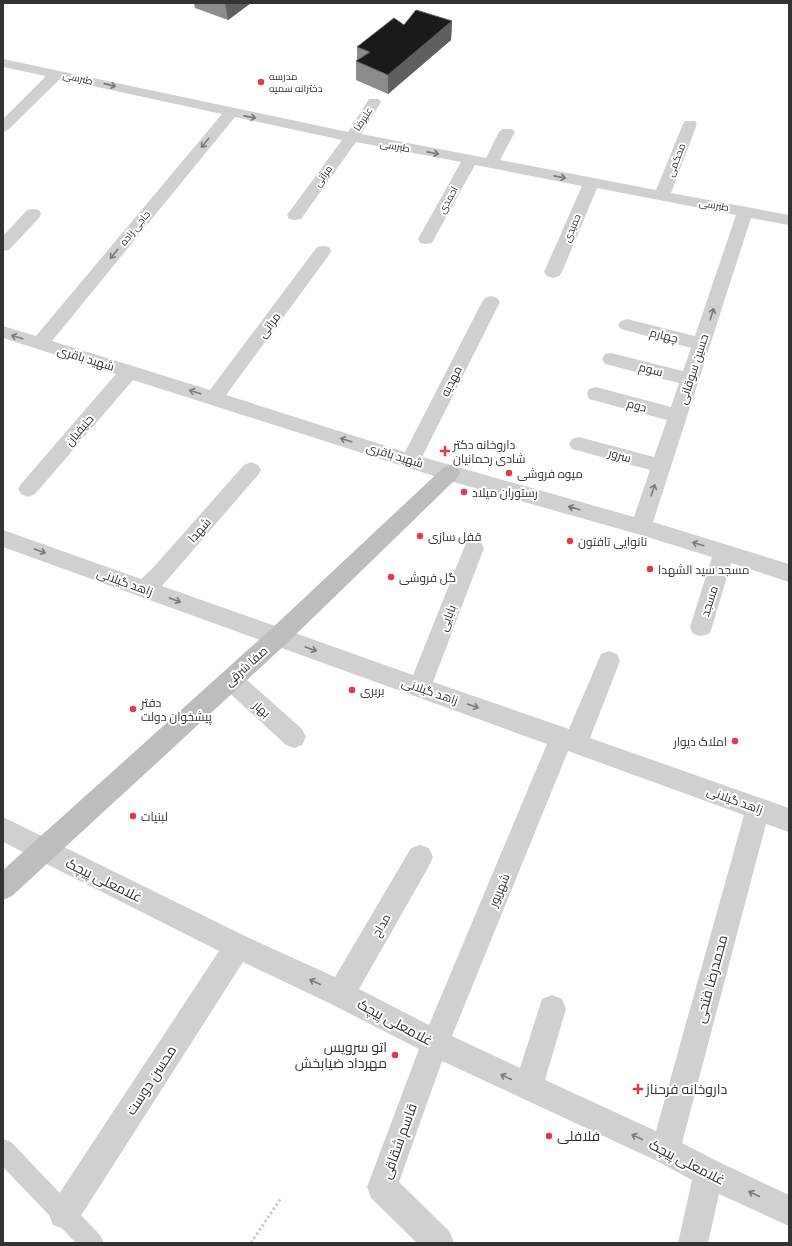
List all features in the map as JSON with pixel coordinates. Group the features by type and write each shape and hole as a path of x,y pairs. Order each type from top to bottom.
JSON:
{"main road":[{"name":"صفا شرقی","path":"3,888 278,637 450,472"}],"street":[{"name":"طبرسی","path":"3,63 230,113 470,161 789,220"},
{"path":"3,127 57,74"},
{"name":"علیرضا","path":"352,137 374,102"},
{"name":"حاجی زاده","path":"40,344 230,113"},
{"name":"محکمی","path":"662,196 690,124"},
{"path":"491,164 508,132"},
{"name":"مرآتی","path":"295,214 352,137"},
{"name":"احمدی","path":"426,240 470,161"},
{"name":"حمیدی","path":"553,272 591,183"},
{"name":"حسین سوقانی","path":"641,527 745,211"},
{"path":"3,246 33,214"},
{"name":"مراتی","path":"214,398 323,251"},
{"name":"مهدیه","path":"410,460 491,302"},
{"name":"چهارم","path":"626,325 702,344"},
{"name":"شهید باقری","path":"3,332 410,460 641,527 789,572"},
{"name":"سوم","path":"611,359 690,379"},
{"name":"حنیفیان","path":"28,489 129,372"},
{"name":"دوم","path":"596,394 678,416"},
{"name":"سرور","path":"579,444 661,466"},
{"name":"شهدا","path":"144,589 159,576 251,470"},
{"name":"زاهد گیلانی","path":"3,538 789,820"},
{"name":"بابایی","path":"420,687 474,548"},
{"name":"مسجد","path":"701,627 724,552"},
{"name":"شهریور","path":"435,1043 569,740 609,661"},
{"name":"بهار","path":"231,680 294,737"},
{"name":"محمدرضا فتحی","path":"665,1150 758,809"},
{"name":"غلامعلی پیچک","path":"3,829 238,946 341,994 435,1043 665,1150 708,1173 789,1211"},
{"name":"مداح","path":"341,994 420,856"},
{"name":"محسن دوست","path":"64,1214 238,946"},
{"path":"529,1087 552,1009"},
{"name":"قاسم شقاقی","path":"435,1043 382,1187 439,1243"},
{"path":"693,1243 708,1173"}],"lane":[{"path":"3,1150 92,1243"}],"path":[{"path":"251,1243 281,1198"}],"building":[{"path":"416,10 452,21 388,75 356,61 370,52 357,47 394,18 404,25"}],"place":[{"name":"مدرسه دخترانه سمیه","path":"261,82"},
{"name":"داروخانه دکتر شادی رحمانیان","path":"445,451"},
{"name":"میوه فروشی","path":"509,473"},
{"name":"رستوران میلاد","path":"464,492"},
{"name":"قفل سازی","path":"420,536"},
{"name":"نانوایی تافتون","path":"570,541"},
{"name":"مسجد سید الشهدا","path":"650,569"},
{"name":"گل فروشی","path":"391,577"},
{"name":"بربری","path":"352,690"},
{"name":"دفتر پیشخوان دولت","path":"133,709"},
{"name":"املاک دیوار","path":"735,741"},
{"name":"لبنیات","path":"133,816"},
{"name":"اتو سرویس مهرداد ضیابخش","path":"395,1055"},
{"name":"داروخانه فرحناز","path":"638,1089"},
{"name":"فلافلی","path":"549,1136"}]}
